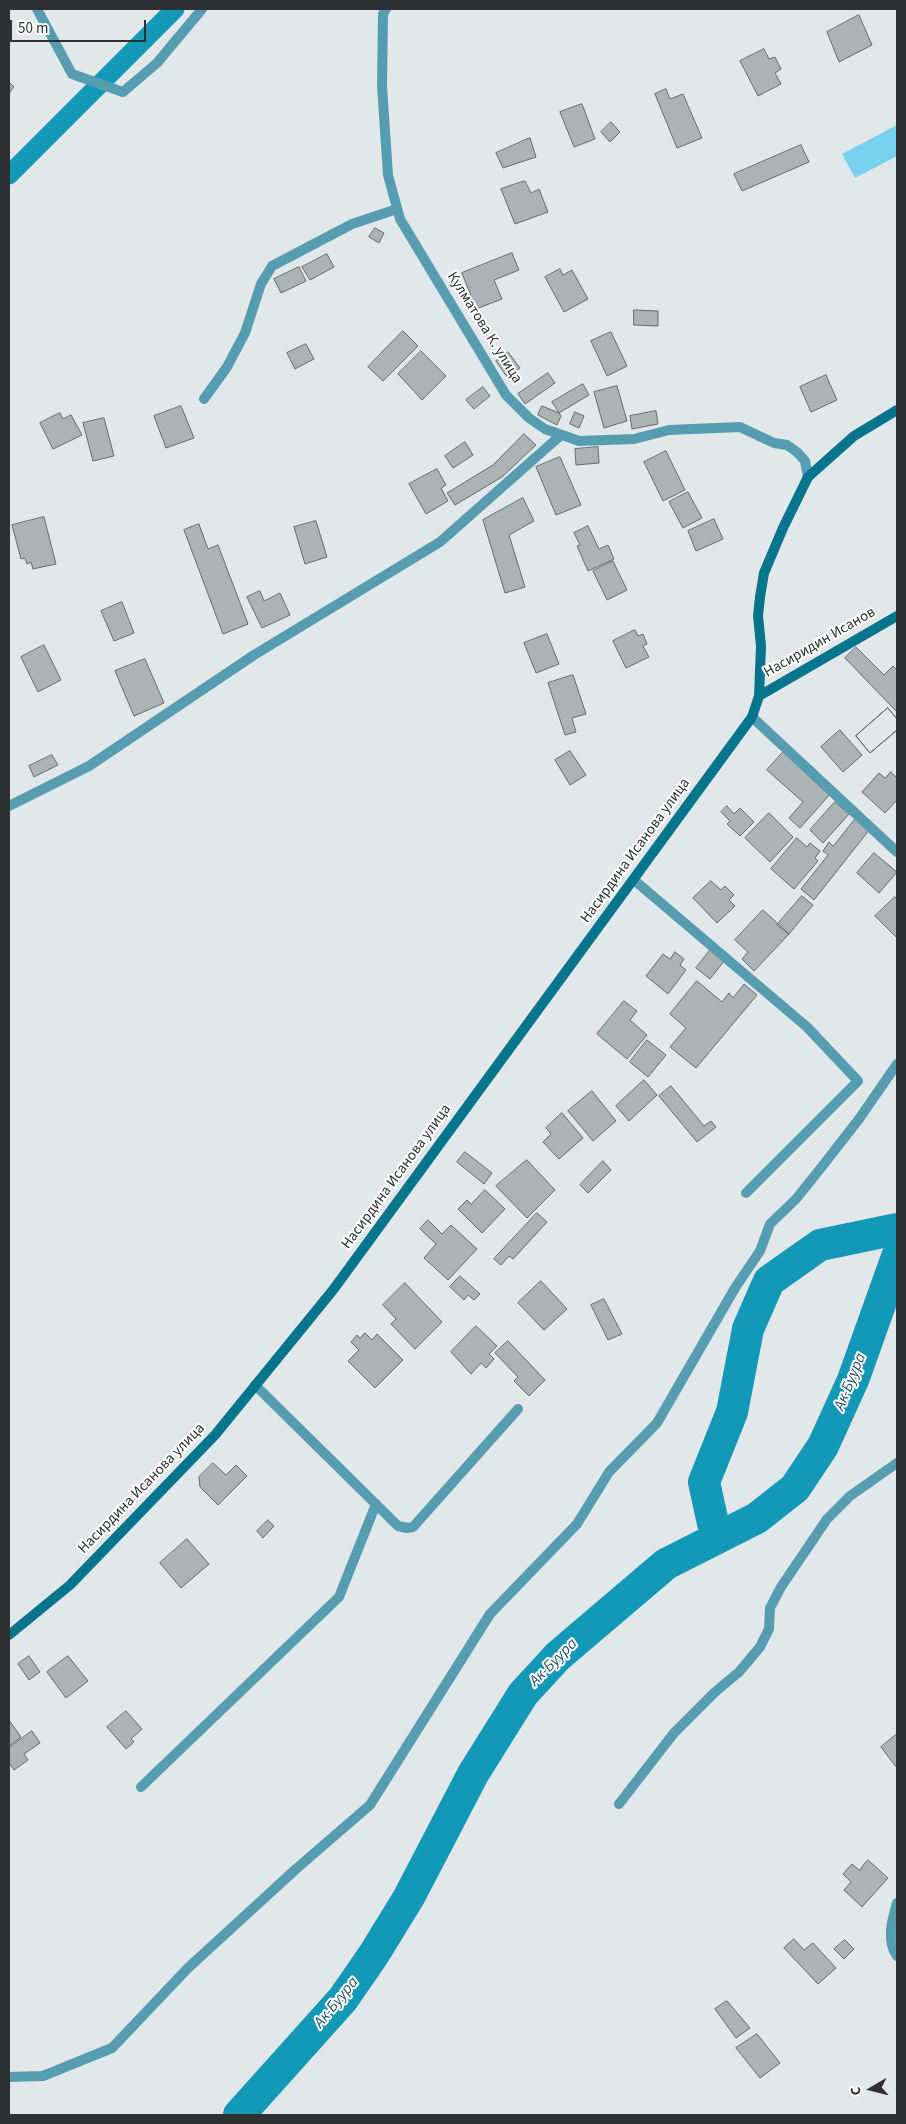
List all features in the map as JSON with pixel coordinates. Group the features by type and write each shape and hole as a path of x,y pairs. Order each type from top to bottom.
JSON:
{"main road":[{"path":"808,477 854,436 897,410"},
{"name":"Насирдина Исанова улица","path":"9,1635 70,1585 215,1434 333,1290 752,717 759,696 762,646 758,616 764,573 808,477"},
{"name":"Насиридин Исанов","path":"759,696 897,616"}],"street":[{"path":"37,9 72,74 123,92 157,63 202,9"},
{"name":"Кулматова К. улица","path":"386,9 383,14 382,86 388,175 397,210 405,228 506,395 529,418 545,429 579,440 634,439 669,430 740,426 774,443 787,445 797,452 805,461 808,477"},
{"path":"204,399 227,367 245,333 261,284 272,266 352,224 397,210"},
{"path":"9,806 89,766 254,655 440,542 561,435"},
{"path":"752,717 897,852"},
{"path":"634,880 807,1027 858,1081 746,1193"},
{"path":"9,2077 43,2076 112,2048 188,1968 296,1869 370,1805 490,1614 577,1524 609,1472 657,1423 735,1288 760,1251 770,1224 796,1199 824,1164 859,1119 897,1064"},
{"path":"255,1386 398,1526 407,1528 413,1527 518,1408"},
{"path":"620,1804 674,1733 715,1692 739,1672 760,1648 769,1629 770,1608 780,1587 827,1519 850,1496 897,1463"},
{"path":"141,1787 339,1597 376,1504"},
{"path":"897,1903 891,1924 891,1948 897,1956"}],"shaded area":[{"path":"897,125 897,156 855,178 842,154"}],"building":[{"path":"859,15 872,45 839,62 827,32"},
{"path":"764,49 769,59 775,57 781,69 775,73 781,84 758,96 740,61"},
{"path":"9,82 14,87 9,93"},
{"path":"666,89 670,99 683,94 702,138 677,148 655,94"},
{"path":"582,104 595,139 574,147 560,112"},
{"path":"611,122 620,132 610,142 601,132"},
{"path":"530,138 536,157 503,168 496,153"},
{"path":"801,145 809,162 742,191 734,174"},
{"path":"525,181 531,193 539,189 548,212 515,224 501,189"},
{"path":"375,228 384,233 379,243 369,237"},
{"path":"512,253 519,270 494,280 502,299 476,309 462,273"},
{"path":"327,254 334,267 310,280 302,267"},
{"path":"299,267 306,281 281,293 274,279"},
{"path":"560,269 563,275 572,270 588,299 564,312 545,277"},
{"path":"634,310 658,311 658,326 634,325"},
{"path":"403,331 418,346 383,381 368,367"},
{"path":"611,332 627,366 607,376 591,341"},
{"path":"306,344 314,359 295,369 287,353"},
{"path":"421,351 446,376 422,400 398,374"},
{"path":"508,352 520,368 507,377 496,361"},
{"path":"548,373 555,383 525,404 518,394"},
{"path":"826,375 837,400 811,412 800,387"},
{"path":"583,384 589,395 559,413 552,402"},
{"path":"617,386 627,421 604,428 594,392"},
{"path":"483,387 490,396 474,409 466,400"},
{"path":"181,406 194,438 166,448 154,416"},
{"path":"542,406 559,413 561,416 557,425 538,415"},
{"path":"656,411 658,424 632,429 630,416"},
{"path":"575,412 584,416 579,428 570,424"},
{"path":"60,413 63,419 71,415 82,435 53,449 40,423"},
{"path":"104,418 114,456 93,461 83,423"},
{"path":"524,434 536,445 502,477 455,505 447,493 493,465"},
{"path":"465,442 473,455 453,468 445,456"},
{"path":"598,447 599,463 576,465 575,449"},
{"path":"666,451 685,490 663,501 644,462"},
{"path":"560,457 581,505 556,515 536,467"},
{"path":"437,469 446,485 441,488 448,501 426,514 409,484"},
{"path":"688,492 702,518 683,528 669,502"},
{"path":"523,498 534,521 509,535 525,587 505,593 483,520"},
{"path":"44,517 56,564 33,569 31,562 27,564 25,558 21,559 12,525"},
{"path":"714,519 723,539 696,551 688,531"},
{"path":"316,521 327,557 305,564 294,527"},
{"path":"199,524 208,549 218,545 248,624 223,634 184,530"},
{"path":"588,526 599,549 608,545 614,559 588,571 577,546 580,545 574,533"},
{"path":"613,561 627,590 607,600 593,571"},
{"path":"260,591 264,601 280,593 290,615 262,628 247,597"},
{"path":"122,602 134,633 114,641 101,611"},
{"path":"635,630 638,636 643,634 647,644 643,646 649,657 626,668 613,641"},
{"path":"547,634 559,664 536,673 524,643"},
{"path":"44,645 61,680 38,692 21,657"},
{"path":"856,647 884,675 893,666 897,670 897,712 845,658"},
{"path":"145,659 164,703 134,716 115,671"},
{"path":"573,675 586,714 572,718 576,732 565,735 548,683"},
{"path":"888,708 897,719 897,730 870,753 856,736"},
{"path":"888,708 897,719 897,730 870,753 856,736"},
{"path":"840,730 862,755 843,772 821,747"},
{"path":"785,750 832,792 800,828 789,818 803,802 767,770"},
{"path":"570,751 586,775 570,785 555,760"},
{"path":"52,755 58,765 34,777 29,766"},
{"path":"891,772 897,778 897,800 885,813 862,792 879,773 885,778"},
{"path":"835,802 849,814 823,843 810,830"},
{"path":"727,806 734,814 740,808 754,822 740,836 727,824 730,821 721,812"},
{"path":"769,813 793,837 770,862 745,838"},
{"path":"856,818 870,829 814,900 801,889 828,855 823,851 829,842 833,846"},
{"path":"797,838 807,847 810,843 820,851 815,858 818,861 794,889 771,869"},
{"path":"874,853 897,872 879,893 857,873"},
{"path":"711,881 721,890 725,886 734,895 729,900 735,906 717,923 693,898"},
{"path":"802,896 813,905 789,934 777,925"},
{"path":"895,897 897,899 897,938 875,916"},
{"path":"763,910 789,934 754,971 742,959 748,952 735,940"},
{"path":"711,949 725,960 710,979 696,968"},
{"path":"675,952 684,959 680,965 686,970 668,994 646,976 663,954 670,959"},
{"path":"697,981 722,1002 729,993 733,998 744,984 757,995 696,1068 670,1047 686,1028 670,1014"},
{"path":"624,1001 637,1011 630,1020 647,1035 627,1059 597,1034"},
{"path":"647,1040 666,1055 648,1077 630,1062"},
{"path":"644,1080 657,1095 629,1121 616,1106"},
{"path":"671,1086 704,1126 711,1121 716,1127 697,1142 659,1096"},
{"path":"592,1091 616,1121 593,1141 568,1111"},
{"path":"562,1113 583,1138 559,1159 543,1142 551,1134 546,1128"},
{"path":"465,1152 492,1173 484,1184 457,1162"},
{"path":"527,1160 555,1190 527,1218 496,1186"},
{"path":"603,1161 611,1170 588,1193 580,1185"},
{"path":"485,1190 505,1209 482,1233 458,1209 467,1200 471,1204"},
{"path":"537,1213 547,1222 513,1259 509,1256 501,1265 494,1259"},
{"path":"428,1220 442,1234 451,1225 477,1249 448,1280 424,1258 436,1244 420,1229"},
{"path":"460,1276 480,1294 474,1300 468,1295 464,1300 450,1287"},
{"path":"541,1281 567,1309 544,1330 518,1303"},
{"path":"405,1283 442,1322 415,1349 391,1324 396,1319 383,1305"},
{"path":"604,1299 622,1334 608,1340 591,1305"},
{"path":"476,1326 497,1346 489,1354 494,1359 486,1368 481,1363 471,1374 451,1352"},
{"path":"365,1333 372,1340 377,1334 403,1360 375,1388 348,1361 359,1350 351,1342 357,1335 360,1338"},
{"path":"508,1341 545,1380 529,1396 514,1381 518,1377 495,1353"},
{"path":"213,1463 226,1475 236,1465 247,1476 218,1505 200,1487 199,1477"},
{"path":"268,1520 274,1526 263,1538 257,1531"},
{"path":"187,1539 209,1564 181,1588 160,1563"},
{"path":"29,1656 40,1672 29,1680 18,1664"},
{"path":"68,1656 88,1681 66,1698 47,1672"},
{"path":"126,1711 142,1729 131,1739 134,1742 126,1749 107,1727"},
{"path":"9,1720 21,1737 9,1746"},
{"path":"32,1731 40,1743 24,1754 28,1760 14,1770 9,1762 9,1748"},
{"path":"897,1734 897,1768 881,1747"},
{"path":"868,1860 888,1878 862,1907 844,1890 851,1882 843,1874 852,1864 859,1870"},
{"path":"794,1939 804,1950 813,1943 836,1968 818,1984 784,1948"},
{"path":"845,1940 854,1949 844,1959 834,1949"},
{"path":"727,2001 750,2028 736,2038 715,2009"},
{"path":"757,2034 780,2063 760,2078 736,2048"}],"waterway":[{"path":"9,175 175,9"},
{"path":"716,1537 704,1482 732,1412 748,1329 769,1281 820,1245 897,1229"},
{"name":"Ак-Буура","path":"239,2115 343,1999 374,1954 409,1897 473,1774 523,1694 558,1656 666,1564 757,1518 795,1488 823,1446 853,1380 897,1257"}]}
